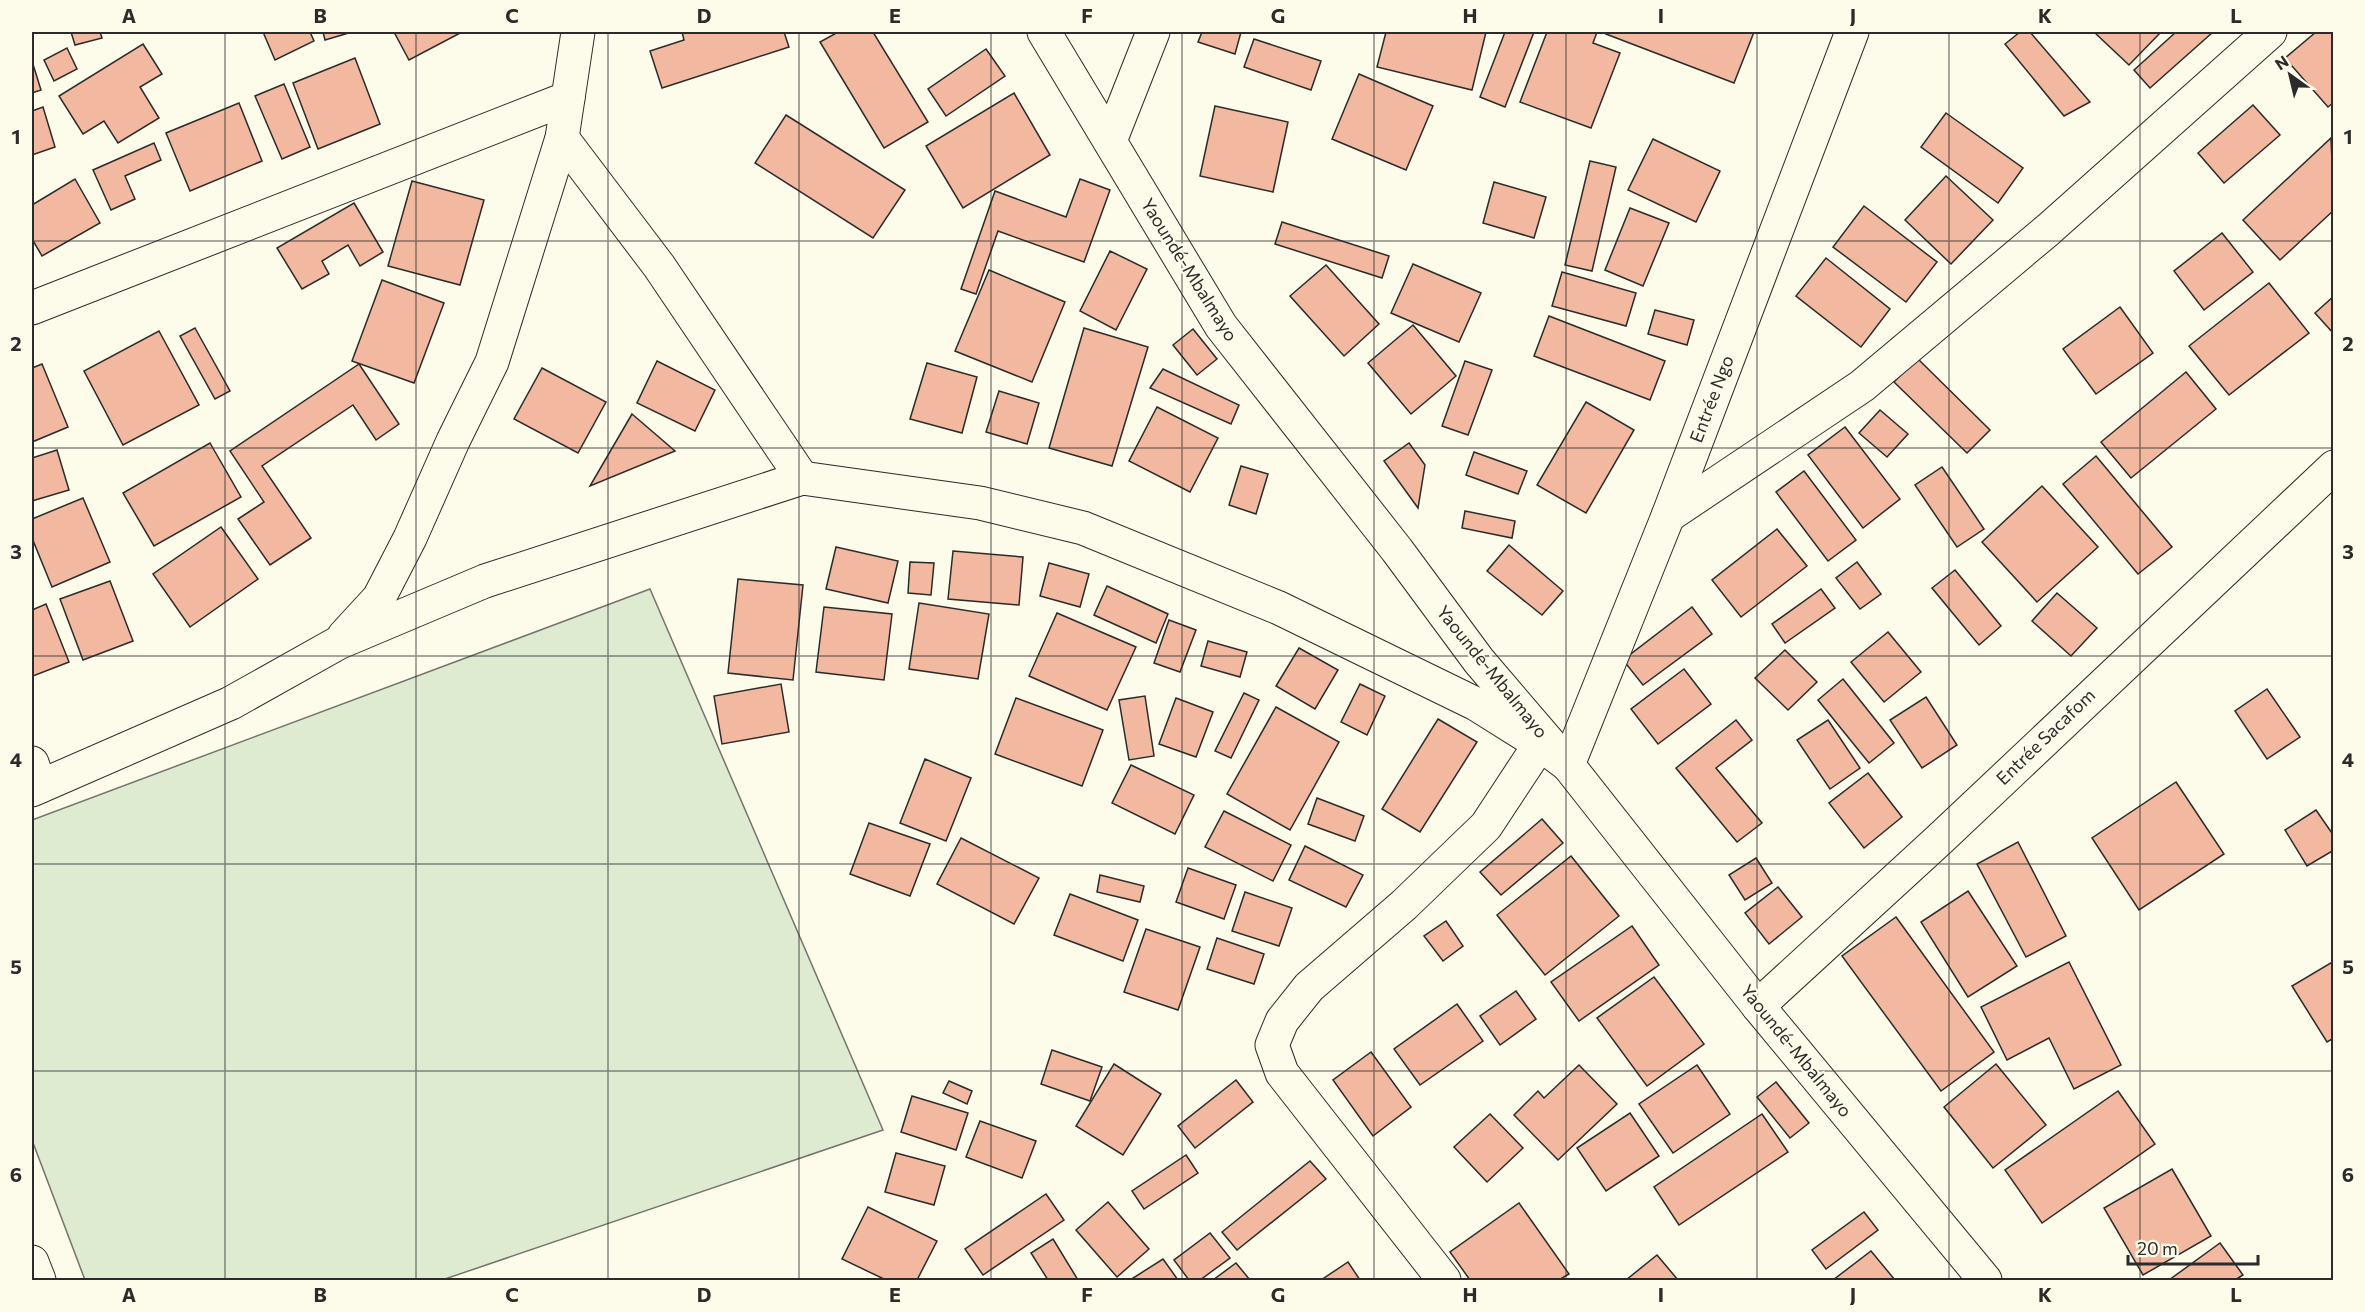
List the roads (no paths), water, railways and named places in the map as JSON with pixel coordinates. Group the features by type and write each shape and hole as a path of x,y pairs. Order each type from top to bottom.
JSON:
{"main road":[{"path":"338,643 379,597 410,538 453,441 492,362 562,138 578,32"},
{"name":"Yaoundé-Mbalmayo","path":"1044,32 1221,326 1397,550 1479,661 1568,765 1758,1005 1985,1281"},
{"path":"1110,141 1153,32"},
{"name":"Entrée Ngo","path":"1568,765 1668,516 1852,32"},
{"path":"1668,516 1862,386 2049,229 2270,32"},
{"path":"32,308 568,98"},
{"path":"562,138 659,266 802,478"},
{"name":"Entrée Sacafom","path":"1758,1005 1940,839 2334,467"},
{"path":"34,780 231,703 338,643 485,581 802,478 980,503 1083,528 1279,608 1476,704 1540,744 1568,765"},
{"path":"1444,1281 1282,1073 1272,1045 1282,1021 1309,987 1404,905 1486,826 1540,744"},
{"path":"32,1262 39,1281"}]}
